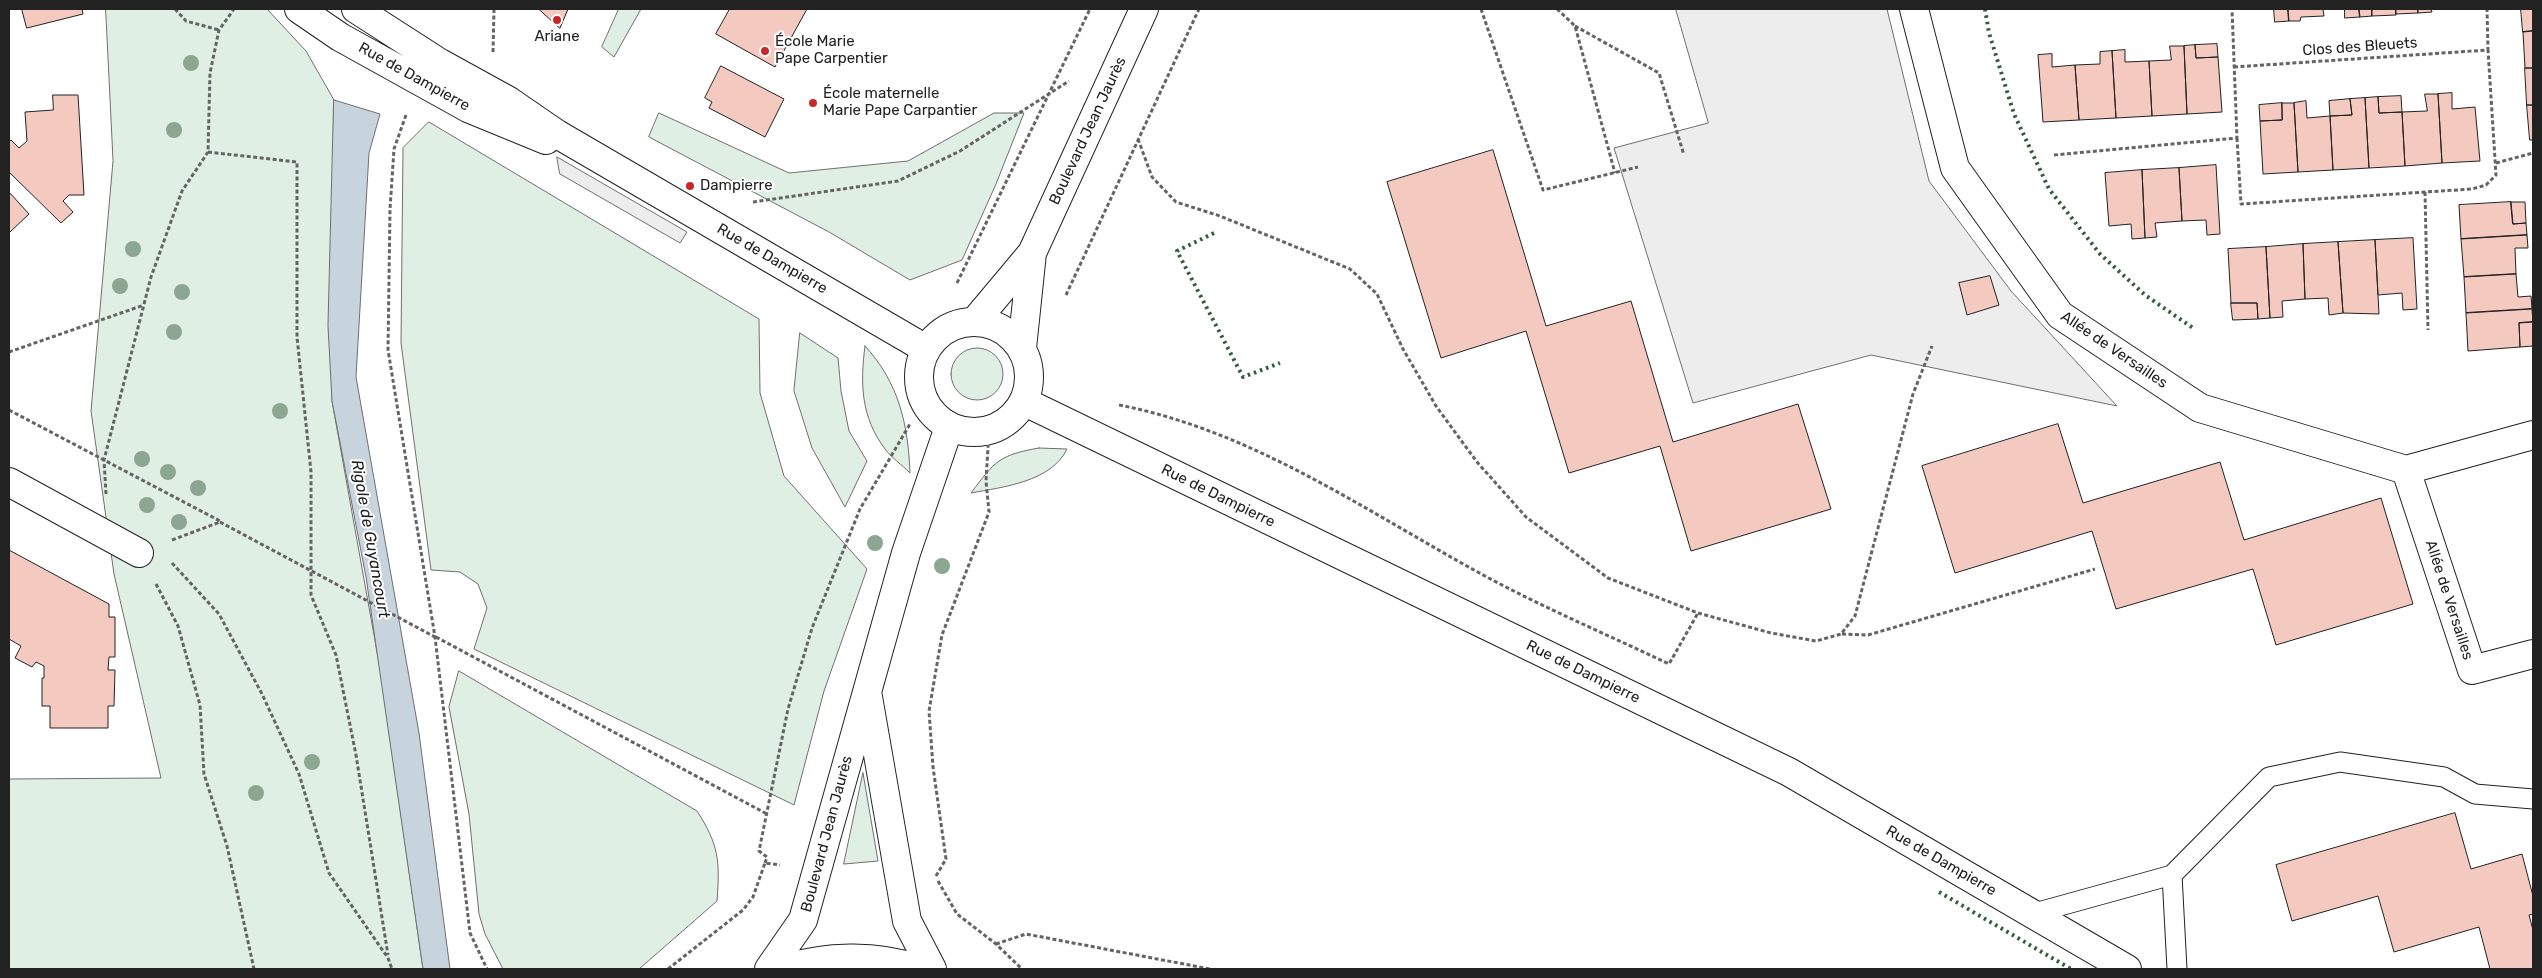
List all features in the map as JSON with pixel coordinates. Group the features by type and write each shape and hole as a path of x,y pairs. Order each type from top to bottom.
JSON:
{"street":[{"name":"Rue de Dampierre","path":"299,9 340,37 468,108 617,168"},
{"name":"Rue de Dampierre","path":"356,9 440,63 509,101 557,134 926,348"},
{"name":"Boulevard Jean Jaurès","path":"1022,348 1032,253 1144,9"},
{"name":"Allée de Versailles","path":"1914,9 1955,168 2060,315 2200,408 2406,470 2472,670 2533,654"},
{"name":"Boulevard Jean Jaurès","path":"966,323 1032,253"},
{"path":"966,323 992,324 1010,334 1022,348 1028,364 1030,383 1025,402 1007,423 989,431 970,433 949,427 934,415 924,400 918,382 921,362 926,348 940,334 966,323"},
{"name":"Rue de Dampierre","path":"1025,402 1789,772 2128,969"},
{"name":"Boulevard Jean Jaurès","path":"769,969 803,920 906,553 949,427"},
{"path":"2406,470 2533,435"},
{"path":"9,482 148,549"},
{"name":"Boulevard Jean Jaurès","path":"866,690 907,921 932,969"},
{"path":"782,969 830,960 856,959 880,960 918,969"}],"lane":[{"path":"2031,914 2172,874 2269,777 2340,762 2444,777 2475,794 2533,799"},
{"path":"2172,874 2177,969"}],"path":[{"path":"175,9 186,21 219,30"},
{"path":"106,496 104,460 151,277 182,191 208,152 210,73 219,30 234,9"},
{"path":"966,323 952,294 1090,9"},
{"path":"1062,303 1199,9"},
{"path":"1481,9 1543,190 1638,168"},
{"path":"1557,9 1575,26 1659,73 1684,155"},
{"path":"2232,9 2236,138 2242,204 2472,189 2486,185 2496,175 2487,9"},
{"path":"1575,26 1614,173"},
{"name":"Clos des Bleuets","path":"2234,67 2488,50"},
{"path":"414,78 412,98 394,149 390,209 388,350 435,636 470,933 487,969"},
{"path":"753,202 898,181 960,151 1072,79"},
{"path":"2054,155 2236,138"},
{"path":"1138,139 1152,178 1176,202 1220,216 1350,269 1377,294 1403,349 1436,406 1477,462 1526,517 1608,578 1698,613 1771,633 1816,641 1841,634 1868,635 2095,569"},
{"path":"208,152 297,162 297,337 311,472 310,595 336,655 356,755 388,958 392,969"},
{"path":"2496,163 2533,153"},
{"path":"2425,192 2428,330"},
{"path":"9,352 144,304"},
{"path":"1841,634 1855,616 1913,394 1932,346"},
{"path":"765,863 767,857 759,851 788,709 812,628 860,509 924,400"},
{"path":"1116,405 1208,429 1293,468 1476,571 1669,664 1698,613"},
{"path":"9,410 767,814"},
{"path":"936,876 946,859 933,767 929,711 942,635 989,512 986,481 989,431"},
{"path":"148,549 220,522"},
{"path":"148,549 218,614 262,694 299,774 329,873 388,958"},
{"path":"148,549 178,626 200,706 204,774 227,846 254,969"},
{"path":"1022,969 996,944 1026,934 1210,969"}],"green space":[{"path":"106,9 267,9 306,51 334,100 332,401 381,674 423,969 9,969 9,779 161,778 114,574 91,411 113,161"},
{"path":"619,9 641,9 614,57 602,47"},
{"path":"659,113 789,173 908,161 994,113 1024,113 996,184 962,260 910,280 829,232 649,137"},
{"path":"429,122 759,319 760,393 784,476 867,569 824,691 794,805 474,649 487,608 478,584 460,572 431,570 401,343 403,148"},
{"path":"800,333 838,358 841,391 849,431 867,461 845,507 812,448 794,391"},
{"path":"865,346 877,360 886,375 900,405 907,438 910,473 885,449 871,425 864,400 863,387"},
{"path":"977,348 987,350 995,356 1001,364 1003,374 1001,384 995,392 987,398 977,400 967,398 959,392 953,384 951,374 953,364 959,356 967,350"},
{"path":"1039,448 1067,449 1060,460 1038,476 1011,485 971,493 986,473 999,461 1015,453"},
{"path":"459,671 697,811 714,844 718,864 717,901 639,969 503,969 485,934 479,914 469,814 449,707"},
{"path":"863,773 878,861 844,864"}],"shaded area":[{"path":"1676,9 1887,9 1929,181 2011,291 2117,406 1871,355 1693,403 1614,148 1708,123"},
{"path":"557,157 687,232 680,243 560,174"}],"water":[{"name":"Rigole de Guyancourt","path":"334,100 380,114 369,153 356,377 419,733 450,969 423,969 366,577 332,401 328,326"}],"building":[{"path":"22,9 82,9 83,14 27,28"},
{"name":"Ariane","path":"539,9 568,9 560,28"},
{"name":"École Marie Pape Carpentier","path":"730,9 807,9 775,67 716,34"},
{"path":"2274,9 2288,9 2289,21 2275,22"},
{"path":"2288,9 2323,9 2324,16 2301,17 2300,21 2289,21"},
{"path":"2345,9 2359,9 2360,17 2345,18"},
{"path":"2359,9 2372,9 2372,16 2360,17"},
{"path":"2372,9 2396,9 2396,15 2372,16"},
{"path":"2396,9 2418,9 2418,13 2396,14"},
{"path":"2418,9 2431,9 2432,12 2418,13"},
{"path":"2521,9 2533,9 2533,31 2523,32"},
{"path":"2533,31 2533,68 2525,68 2523,32"},
{"path":"2217,44 2218,57 2196,58 2195,45"},
{"path":"2195,45 2196,58 2218,57 2222,112 2187,114 2184,46"},
{"path":"2170,46 2184,46 2187,114 2152,116 2149,61 2171,60"},
{"path":"2125,50 2125,62 2149,61 2152,116 2116,118 2112,51"},
{"path":"2112,51 2116,118 2079,120 2075,65 2100,64 2100,52"},
{"path":"2052,54 2052,67 2075,65 2079,120 2043,122 2038,55"},
{"path":"721,66 784,99 765,137 709,108 712,102 705,98"},
{"path":"2525,68 2533,68 2533,105 2527,105"},
{"path":"2452,93 2452,109 2475,107 2480,161 2442,163 2438,94"},
{"path":"2425,94 2438,94 2442,163 2405,166 2402,112 2427,111"},
{"path":"53,95 78,95 84,195 69,195 63,201 73,212 61,223 9,172 9,142 11,140 19,148 27,141 25,112 53,110"},
{"path":"2401,96 2402,112 2379,113 2378,97"},
{"path":"2378,97 2379,113 2402,112 2405,166 2369,168 2365,98"},
{"path":"2365,98 2369,168 2333,170 2330,116 2352,115 2350,99"},
{"path":"2350,99 2352,115 2330,116 2329,101"},
{"path":"2306,101 2307,118 2330,116 2333,170 2298,172 2294,103"},
{"path":"2282,103 2282,120 2260,121 2259,105"},
{"path":"2282,103 2294,103 2298,172 2263,174 2260,121 2282,120"},
{"path":"2527,105 2533,105 2533,140 2530,140"},
{"path":"1493,150 1546,326 1631,301 1673,442 1798,404 1831,509 1691,551 1660,446 1569,473 1526,331 1441,358 1387,182"},
{"path":"2216,165 2220,234 2207,235 2206,220 2182,221 2179,168"},
{"path":"2179,168 2182,221 2155,223 2157,237 2145,238 2142,170"},
{"path":"2142,170 2145,238 2132,239 2131,224 2109,226 2105,173"},
{"path":"9,192 29,214 9,233"},
{"path":"2511,202 2513,224 2526,223 2527,235 2461,239 2459,205"},
{"path":"2511,202 2525,202 2526,223 2513,224"},
{"path":"2527,235 2528,248 2515,248 2516,274 2464,277 2461,239"},
{"path":"2413,238 2417,309 2403,310 2402,293 2378,295 2375,240"},
{"path":"2375,240 2379,314 2343,313 2338,242"},
{"path":"2338,242 2343,313 2329,315 2328,298 2305,299 2303,244"},
{"path":"2303,244 2305,299 2282,301 2283,317 2270,318 2266,247"},
{"path":"2266,247 2270,318 2258,319 2257,303 2231,303 2228,249"},
{"path":"2516,274 2518,297 2531,296 2532,309 2466,313 2464,277"},
{"path":"1990,276 1999,305 1967,315 1959,283"},
{"path":"2231,303 2257,303 2258,319 2233,320"},
{"path":"2532,309 2533,322 2519,323 2520,347 2468,351 2466,313"},
{"path":"2533,322 2533,346 2520,347 2519,323"},
{"path":"2058,424 2083,503 2220,462 2244,540 2381,498 2413,604 2276,645 2253,569 2116,609 2092,531 1955,573 1922,466"},
{"path":"9,550 109,604 109,617 115,617 115,657 109,657 108,670 115,670 114,706 108,706 108,728 50,728 50,706 42,706 44,666 36,662 32,667 15,658 21,646 9,639"},
{"path":"2455,813 2471,869 2522,854 2533,896 2533,914 2529,915 2533,930 2533,969 2490,969 2479,927 2394,952 2378,896 2292,921 2276,865"}],"hedge":[{"path":"1985,9 1989,33 2014,114 2049,189 2100,254 2145,295 2193,328"},
{"path":"1214,233 1177,251 1243,377 1280,363"},
{"path":"1939,892 2071,969"}],"place":[{"name":"Ariane","path":"557,20"},
{"name":"École Marie Pape Carpentier","path":"765,51"},
{"name":"École maternelle Marie Pape Carpantier","path":"813,103"},
{"name":"Dampierre","path":"690,186"}]}
